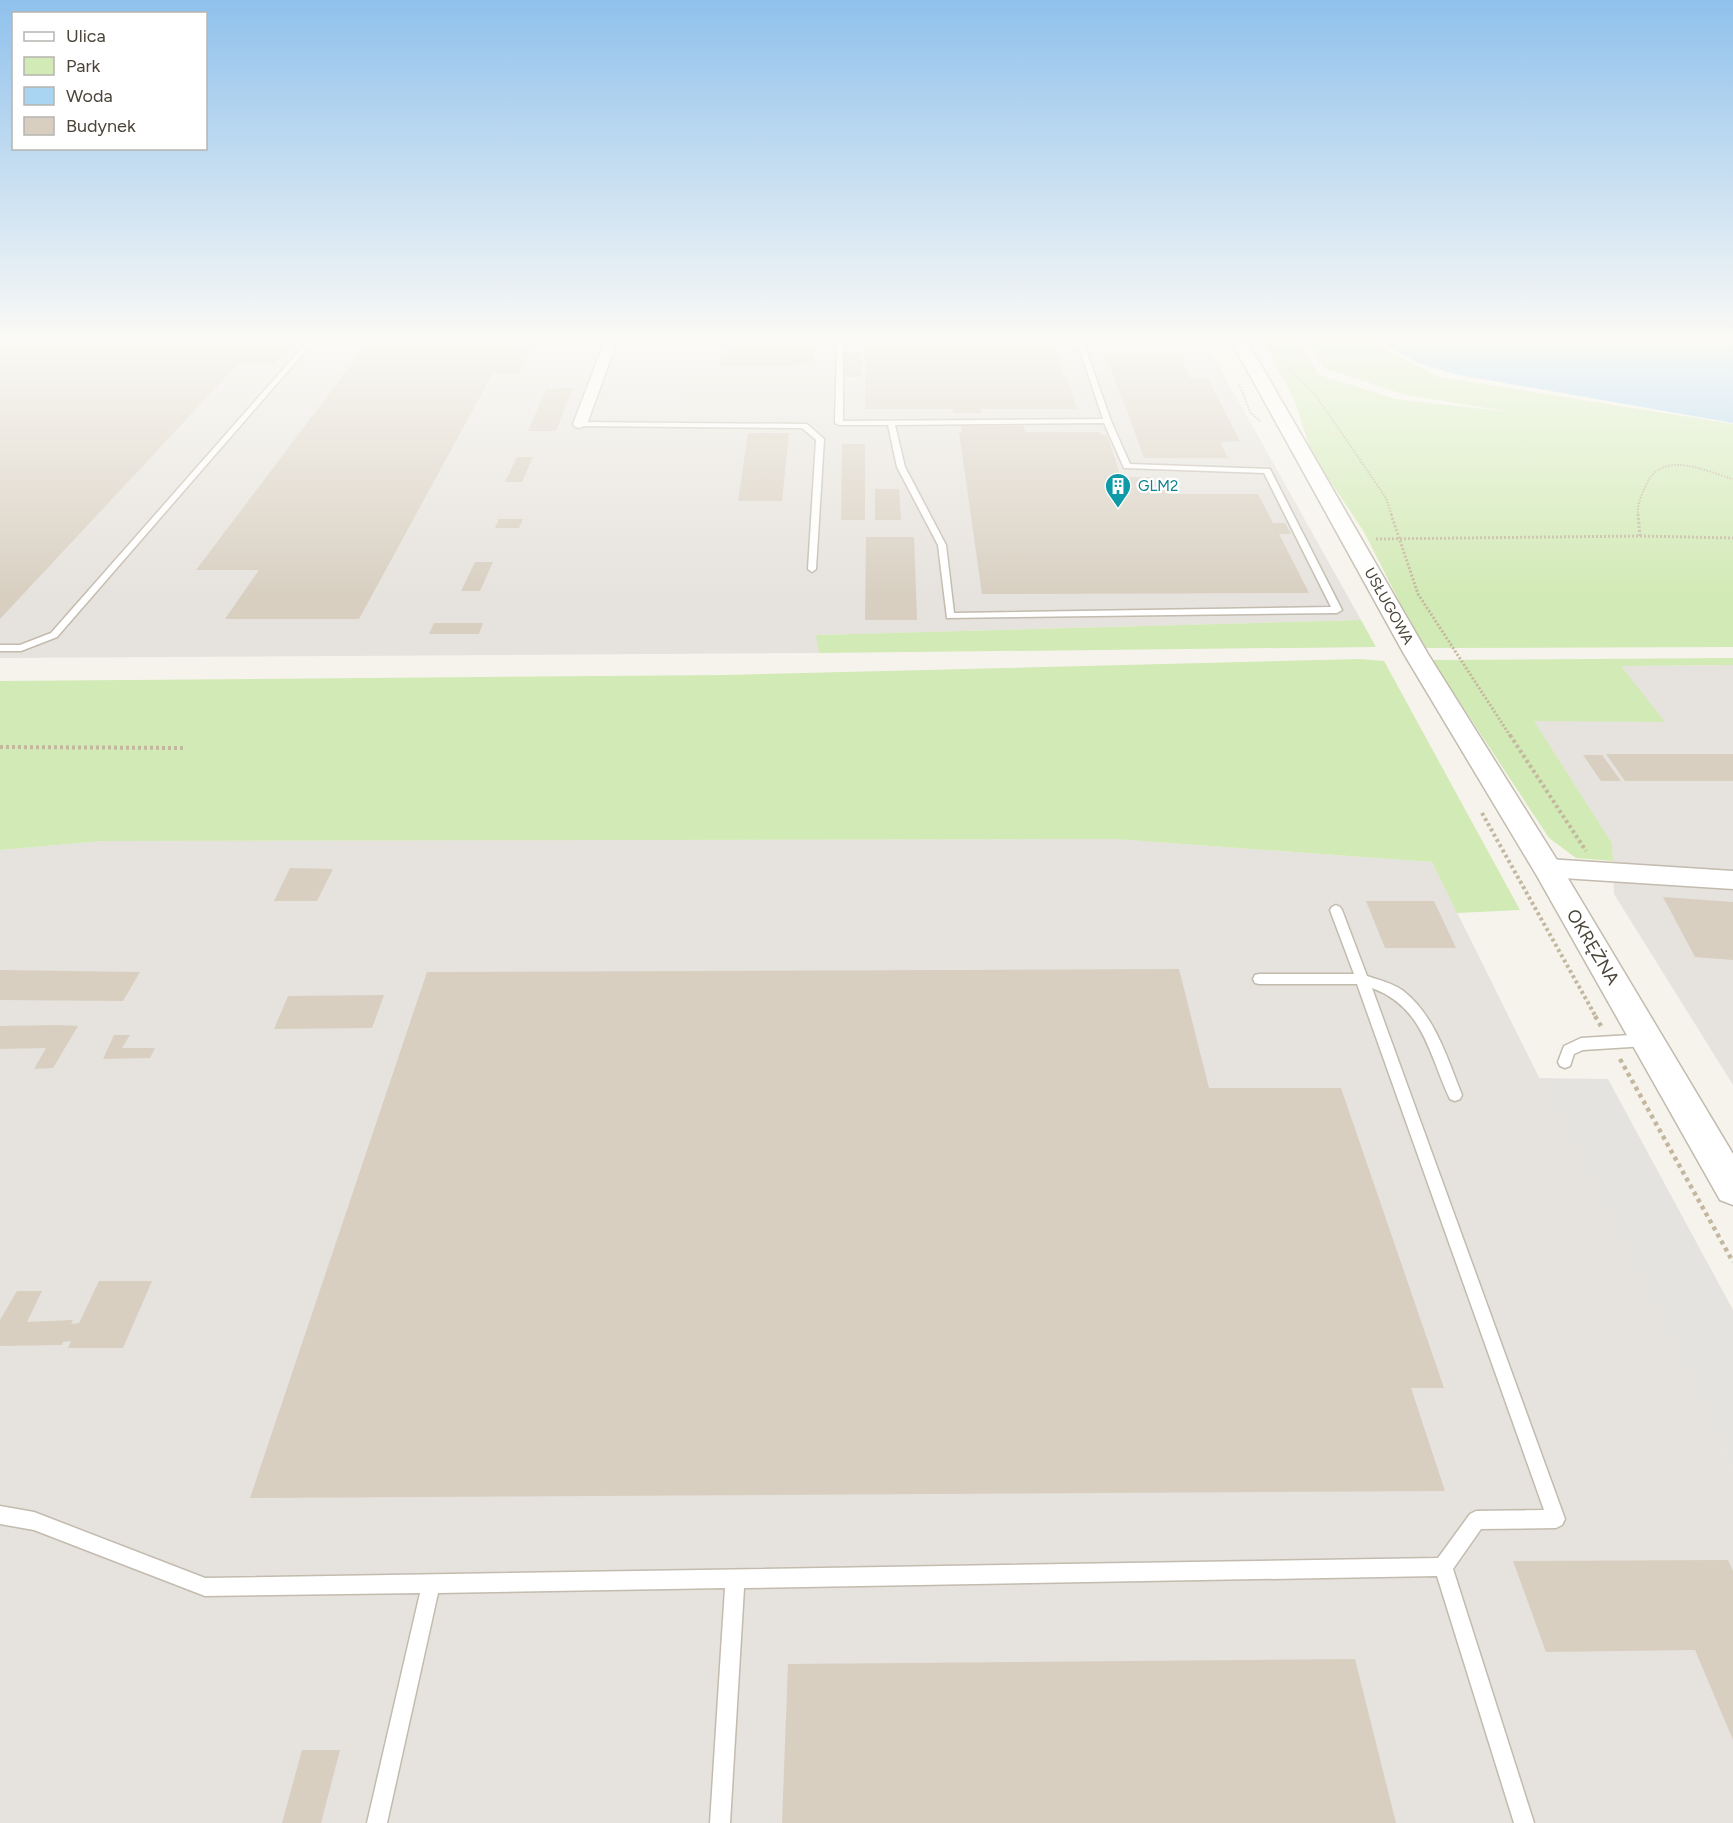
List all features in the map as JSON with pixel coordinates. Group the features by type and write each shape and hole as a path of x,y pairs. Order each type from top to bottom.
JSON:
{"street":[{"name":"USŁUGOWA","path":"1287,426 1416,654 1547,868"},
{"path":"1547,868 1733,880"},
{"name":"OKRĘŻNA","path":"1547,868 1733,1188"}],"lane":[{"path":"0,648 21,648 54,635 237,426"},
{"path":"804,426 820,439 812,569"},
{"path":"892,426 901,467 942,545 950,616 1337,610 1267,471 1181,466 1127,466 1109,426"},
{"path":"1336,910 1556,1519 1476,1520 1443,1566"},
{"path":"1259,979 1362,980 1395,993 1417,1010 1429,1032 1455,1095"},
{"path":"1565,1062 1569,1050 1581,1044 1648,1040"},
{"path":"0,1515 34,1521 205,1587 1443,1566"},
{"path":"1443,1566 1524,1823"},
{"path":"720,1823 735,1579"},
{"path":"377,1823 431,1584"}],"path":[{"path":"1337,426 1386,498 1418,594 1600,872"},
{"path":"1640,536 1637,506 1650,476 1668,464 1682,464 1733,479"},
{"path":"1351,538 1640,536 1733,538"},
{"path":"0,747 184,748"}],"shaded area":[{"path":"0,426 1253,426 1361,620 817,635 819,653 0,658"},
{"path":"1733,665 1733,1085 1614,894 1612,843 1533,720 1664,722 1620,666"},
{"path":"1115,839 1432,862 1733,1468 1733,1823 0,1823 0,850 103,841"},
{"path":"1539,1078 1608,1079 1733,1310 1733,1468"}],"green space":[{"path":"1303,426 1733,426 1733,647 1423,648 1364,532 1312,454"},
{"path":"1361,620 1376,647 819,653 816,635"},
{"path":"1733,658 1733,665 1621,666 1665,722 1534,721 1612,843 1613,861 1576,858 1549,838 1432,660"},
{"path":"1360,659 1384,661 1520,910 1457,913 1432,862 1115,839 103,841 0,850 0,681 727,675"}],"building":[{"path":"0,426 180,426 0,619"},
{"path":"305,426 464,426 359,619 225,619 259,570 196,570"},
{"path":"530,426 558,426 556,431 528,431"},
{"name":"GLM2","path":"961,426 1024,426 1025,432 1100,432 1101,435 1107,435 1121,477 1153,477 1157,485 1164,485 1168,494 1258,494 1273,523 1285,523 1291,534 1279,534 1309,593 982,594 959,432 962,432"},
{"path":"1132,426 1232,426 1240,441 1220,442 1228,458 1144,458"},
{"path":"748,433 789,433 782,501 738,501"},
{"path":"842,444 865,444 865,520 841,520"},
{"path":"517,457 533,457 522,482 505,482"},
{"path":"875,489 899,489 901,520 875,520"},
{"path":"499,519 523,519 519,528 495,528"},
{"path":"866,537 914,537 917,620 865,620"},
{"path":"475,562 493,562 480,591 461,591"},
{"path":"434,623 483,623 479,634 429,634"},
{"path":"1606,754 1733,754 1733,781 1625,781"},
{"path":"1583,755 1602,755 1621,781 1601,781"},
{"path":"290,868 333,869 317,901 274,901"},
{"path":"1663,897 1733,902 1733,960 1695,957"},
{"path":"1366,901 1434,901 1456,948 1385,948"},
{"path":"1179,969 1209,1088 1341,1088 1444,1388 1411,1388 1445,1491 250,1498 427,972"},
{"path":"0,970 140,972 123,1001 0,1000"},
{"path":"384,995 372,1028 274,1029 288,996"},
{"path":"0,1026 78,1026 53,1068 34,1069 46,1048 0,1049"},
{"path":"114,1035 130,1035 122,1048 155,1048 150,1058 103,1059"},
{"path":"99,1281 152,1281 123,1348 68,1348 71,1341 63,1342 62,1345 0,1346 0,1320 17,1291 42,1291 27,1322 73,1320 71,1324 79,1323"},
{"path":"1728,1560 1733,1571 1733,1740 1695,1650 1546,1652 1513,1561"},
{"path":"1355,1659 1396,1823 782,1823 788,1664"},
{"path":"302,1750 340,1750 321,1823 282,1823"}],"place":[{"name":"GLM2","path":"1118,509"}]}
